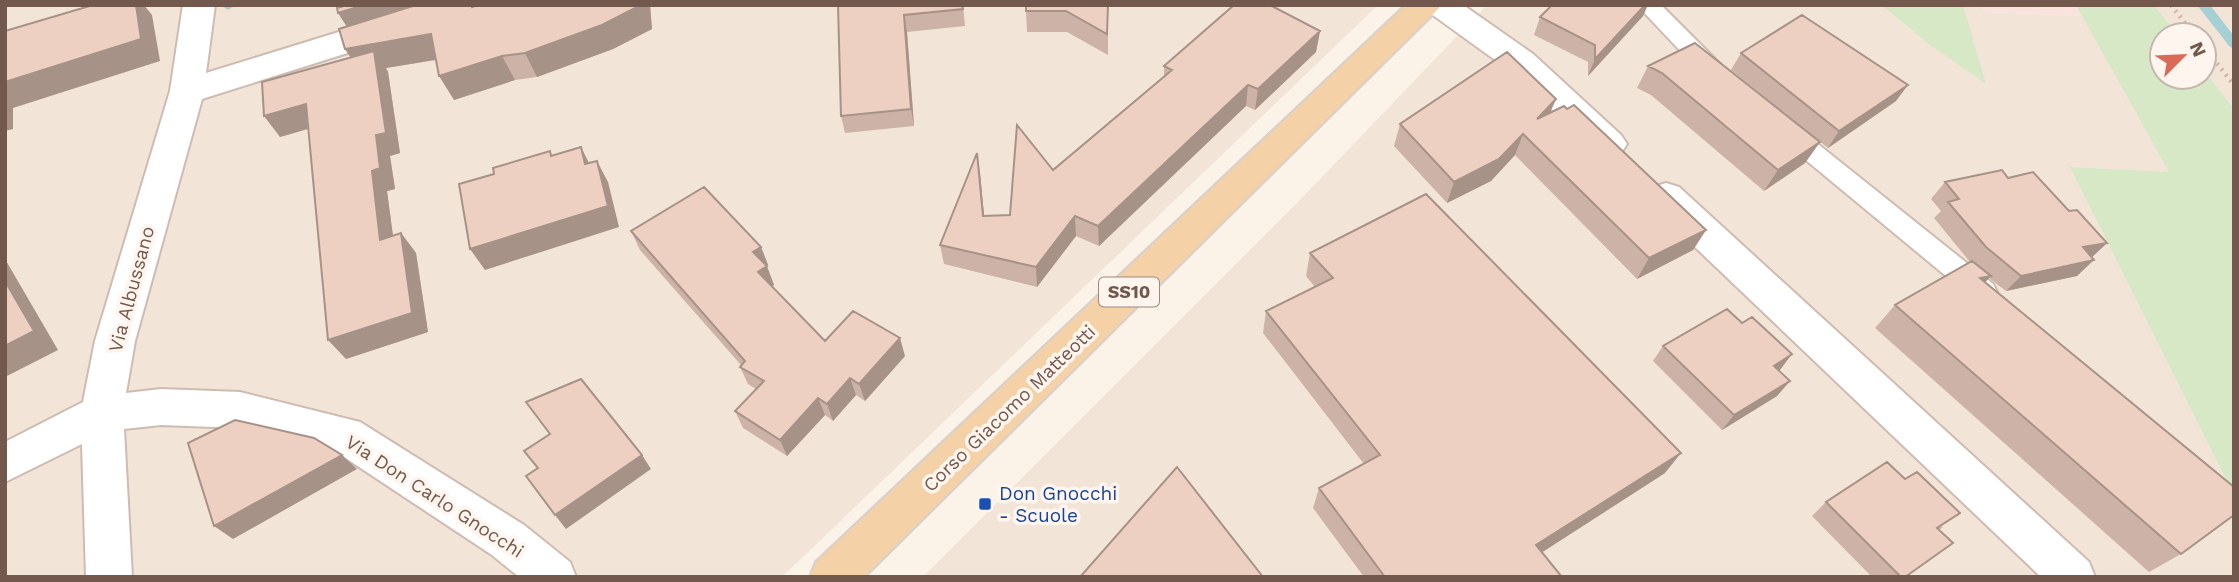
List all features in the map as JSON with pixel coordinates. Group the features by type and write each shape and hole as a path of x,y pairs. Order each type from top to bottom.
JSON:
{"main road":[{"name":"Corso Giacomo Matteotti","path":"832,577 1426,5"}],"street":[{"name":"Via Albussano","path":"109,577 102,413 115,341 187,91 199,5"},
{"path":"187,91 463,5"},
{"path":"1441,5 1521,62 2073,577"},
{"name":"Via Don Carlo Gnocchi","path":"102,413 161,407 240,410 345,435 508,540 554,577"},
{"path":"5,463 102,413"}],"lane":[{"path":"1648,5 1702,62 1734,88"},
{"path":"1767,115 2005,309"}],"path":[{"path":"2171,5 2183,21"},
{"path":"2218,65 2234,85"}],"shaded area":[{"path":"5,5 1378,5 782,577 5,577"},
{"path":"1487,5 1981,5 1985,12 2082,16 2076,5 2234,5 2234,577 923,577 1297,203"},
{"path":"1981,5 2076,5 2083,16 1985,12"}],"green space":[{"path":"1882,5 1963,5 1986,84 1930,45"},
{"path":"2076,5 2154,5 2166,21 2148,21 2148,91 2218,91 2218,89 2234,109 2234,495 2070,167 2169,172"}],"building":[{"path":"93,5 136,5 141,39 5,82 5,31"},
{"path":"364,5 338,13 337,8"},
{"path":"416,5 641,5 602,25 525,53 502,56 439,76 431,34 345,49 339,29"},
{"path":"838,5 962,5 963,9 904,15 911,109 841,116"},
{"path":"1026,5 1108,5 1107,34 1066,11 1026,11"},
{"path":"1234,5 1270,5 1320,31 1258,89 1248,85 1098,226 1075,216 1036,267 940,245 977,153 983,216 1010,215 1017,125 1053,170 1172,70 1164,66"},
{"path":"1552,5 1645,5 1595,59 1595,45 1540,17"},
{"path":"1802,15 1908,85 1839,131 1741,53"},
{"path":"1695,43 1820,142 1778,170 1662,73 1648,66"},
{"path":"374,51 386,133 376,135 380,168 372,171 380,240 401,233 412,313 328,340 306,104 264,116 262,82"},
{"path":"1507,52 1556,99 1537,119 1564,106 1567,109 1574,105 1706,230 1649,258 1523,134 1499,159 1454,182 1400,124"},
{"path":"581,147 585,164 597,161 608,206 470,249 459,184 494,174 493,168 550,151 551,156"},
{"path":"2002,170 2008,178 2033,172 2069,211 2077,210 2107,243 2083,247 2094,260 2021,276 1986,247 1948,202 1959,199 1945,182"},
{"path":"704,187 761,247 753,252 767,266 758,272 825,341 853,311 900,338 859,384 850,378 827,404 818,398 780,440 735,411 764,381 740,367 745,361 631,231"},
{"path":"1426,194 1681,453 1536,545 1562,577 1385,577 1319,488 1380,455 1266,311 1333,278 1310,253"},
{"path":"1972,261 1991,276 1980,278 2234,487 2234,515 2181,554 1895,305"},
{"path":"5,281 34,331 5,346"},
{"path":"1727,309 1742,323 1752,317 1792,354 1774,366 1790,381 1734,415 1663,346"},
{"path":"581,379 642,455 555,515 526,476 538,468 524,451 550,434 526,402"},
{"path":"235,420 314,438 342,455 214,526 188,443"},
{"path":"1887,462 1905,479 1917,472 1960,513 1937,528 1953,543 1905,577 1901,577 1826,502"},
{"path":"1177,467 1263,577 1080,577"}],"waterway":[{"path":"2203,5 2234,44"}],"place":[{"name":"Don Gnocchi - Scuole","path":"985,504"}]}
